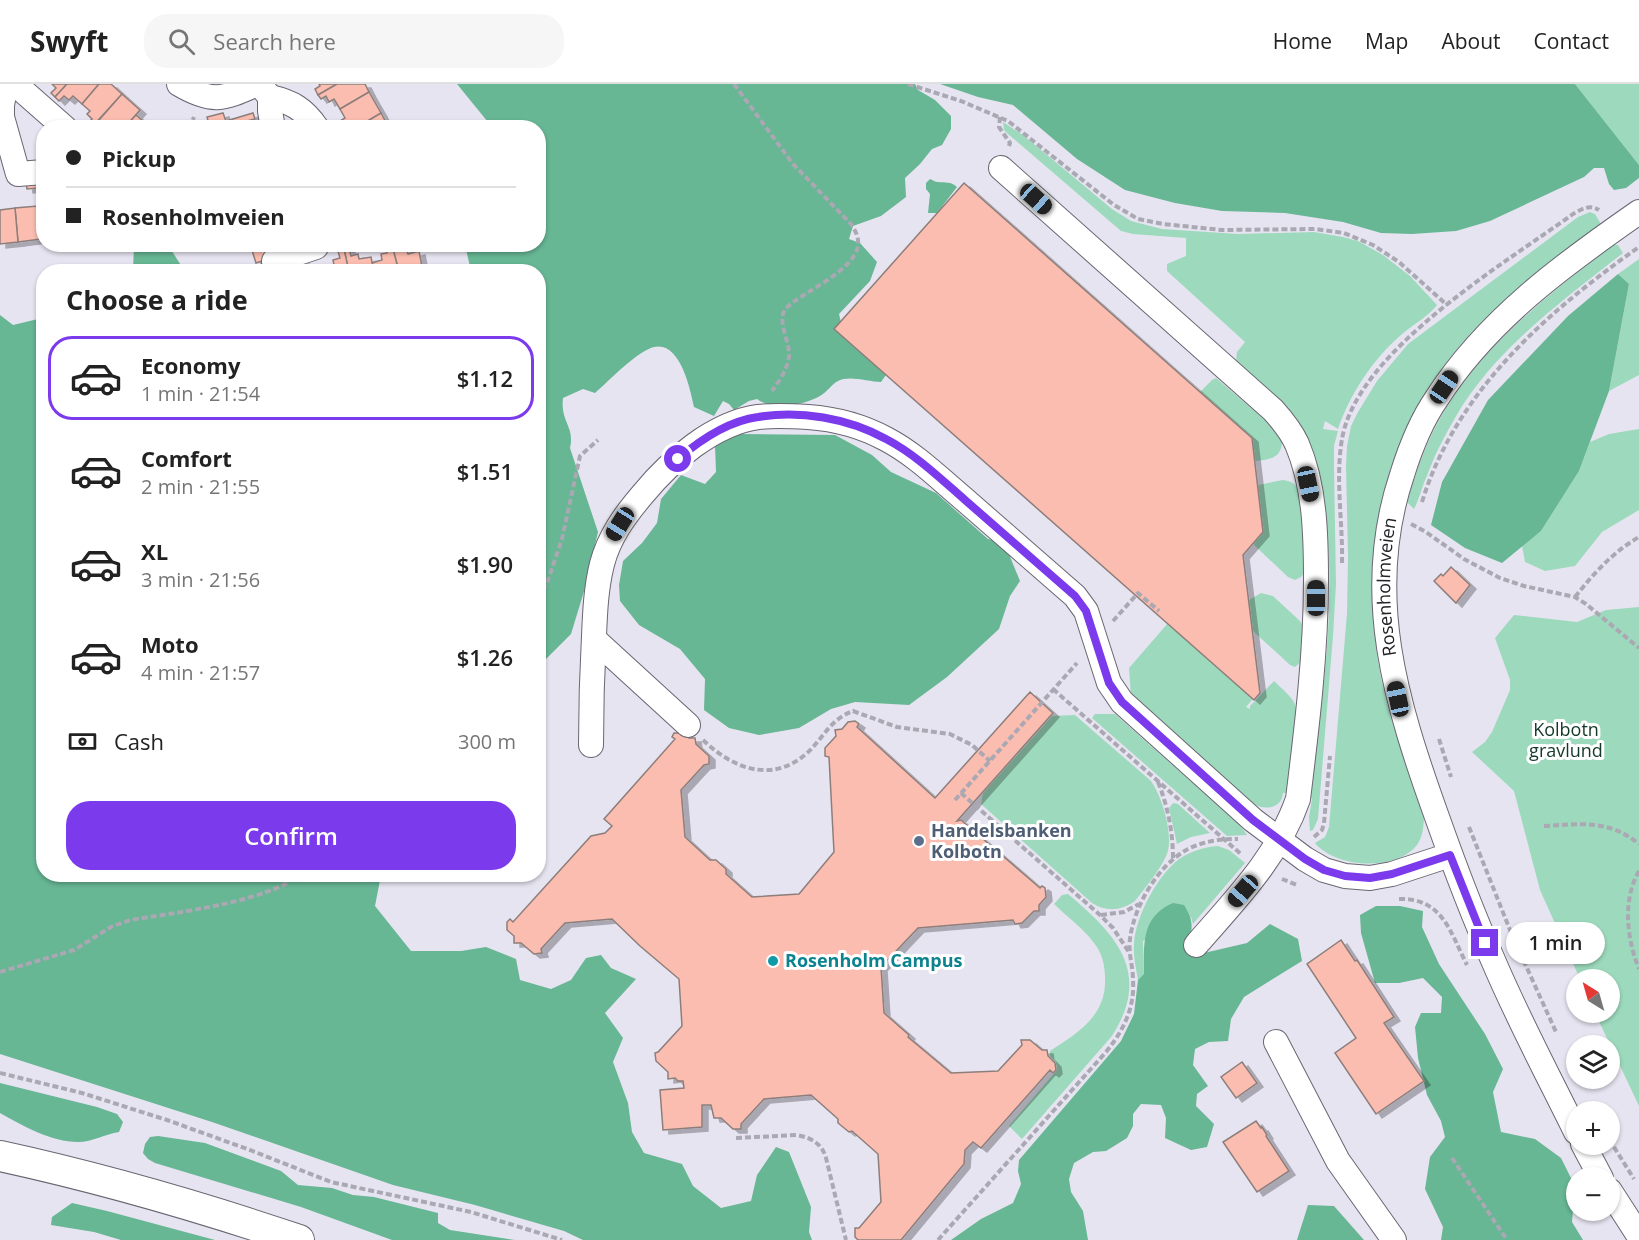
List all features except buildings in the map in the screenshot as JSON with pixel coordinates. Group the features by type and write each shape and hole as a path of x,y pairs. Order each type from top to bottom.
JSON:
{"main road":[{"path":"0,1156 124,1186 299,1240"}],"street":[{"path":"6,84 2,117 9,176 36,173"},
{"path":"15,84 56,120"},
{"path":"179,84 203,97 210,98 257,87 300,108 310,120"},
{"path":"257,87 270,111 272,120"},
{"path":"1001,168 1273,410 1285,424 1296,443 1304,465 1312,503 1316,550 1316,620 1298,799 1290,822 1262,868 1196,945"},
{"name":"Rosenholmveien","path":"1566,1111 1494,963 1450,855 1410,740 1385,631 1383,574 1385,544 1406,461 1420,429 1435,400 1471,352 1526,297 1639,212"},
{"path":"274,261 298,252"},
{"path":"591,745 591,672 596,591 602,562 613,536 627,513 665,469 690,448 714,433 756,417 790,416 841,421 887,439 924,465 1075,596 1086,611 1109,683 1122,702 1253,820 1305,859 1324,870 1370,878 1392,874 1450,855"},
{"path":"594,639 688,724"},
{"path":"1276,1042 1338,1161 1394,1240"},
{"path":"1620,1207 1639,1236"}],"path":[{"path":"734,84 793,164 851,224 856,233 858,246 850,260 836,274 785,309 782,318 789,356 786,367 756,417"},
{"path":"908,84 920,86 1000,117 1114,205 1138,219 1222,230 1315,229 1344,233 1373,245 1399,262 1447,305"},
{"path":"1000,117 999,127 1005,137"},
{"path":"1420,509 1432,474 1447,442 1465,411 1490,378 1511,354 1570,301 1639,247"},
{"path":"546,585 562,539 580,456 598,440"},
{"path":"1390,517 1416,526 1464,559 1500,578 1524,586 1575,597 1639,648"},
{"path":"1414,535 1418,517"},
{"path":"1575,597 1605,562 1639,537"},
{"path":"1053,689 1225,839 1262,868"},
{"path":"955,800 1042,702"},
{"path":"688,724 715,751 735,765 749,769 769,770 791,764 806,754 831,724 843,715 854,711 897,727 950,734 972,745 990,761"},
{"path":"1436,731 1453,782"},
{"path":"1158,781 1169,813 1173,860"},
{"path":"961,794 1100,915 1113,928 1129,953"},
{"path":"1466,821 1512,935 1558,1037"},
{"path":"1544,826 1590,824 1612,828 1626,834 1639,844"},
{"path":"938,1240 1116,1039 1124,1026 1132,1000 1133,980 1129,953 1132,930 1141,903 1164,869 1194,846 1225,839 1280,841"},
{"path":"1639,872 1634,880 1628,911 1632,951 1639,969"},
{"path":"0,972 74,950 111,927 130,920 259,895 280,888 289,882"},
{"path":"1395,899 1424,902 1436,910 1468,968"},
{"path":"1100,915 1124,912 1141,903"},
{"path":"0,1073 82,1093 137,1110 250,1150 331,1182 471,1212 562,1240"},
{"path":"736,1138 798,1135 807,1137 820,1146 826,1158 846,1240"},
{"path":"1619,1155 1639,1188"},
{"path":"1452,1158 1507,1240"}],"green space":[{"path":"457,84 915,84 918,90 935,100 951,116 951,129 942,145 932,149 905,178 906,197 881,216 853,226 849,239 860,243 877,262 870,281 839,314 842,327 888,372 881,382 843,379 823,394 797,404 771,405 757,399 734,410 723,401 714,416 694,407 682,368 671,351 663,347 654,347 632,360 595,393 583,389 563,398 564,413 571,434 570,448 598,532 571,634 546,659 546,264 469,264 467,252 546,252 546,120 486,120"},
{"path":"940,84 1575,84 1639,165 1639,178 1626,188 1614,190 1609,184 1604,168 1594,168 1584,177 1490,221 1456,231 1412,234 1381,233 1343,222 1285,213 1222,211 1175,203 1125,190 1077,159 1013,105 978,97"},
{"path":"1575,84 1639,84 1639,165"},
{"path":"1003,122 1023,135 1112,209 1131,221 1162,229 1238,234 1314,232 1358,241 1383,255 1410,276 1437,305 1391,344 1372,366 1356,390 1338,429 1325,421 1323,429 1338,431 1334,446 1336,584 1318,819 1313,830 1310,831 1309,817 1312,799 1310,798 1324,681 1329,563 1320,485 1314,457 1306,436 1297,419 1281,401 1236,361 1237,352 1245,342 1167,271 1167,264 1186,256 1186,238 1121,231 1008,134 1004,130"},
{"path":"930,179 950,183 957,187 937,213 928,213 930,194 926,189 926,183"},
{"path":"1590,212 1595,214 1601,224 1502,303 1472,332 1442,369 1417,409 1398,450 1384,493 1375,537 1372,583 1374,630 1387,702 1401,750 1422,807 1423,827 1417,845 1407,854 1395,860 1366,864 1336,858 1315,843 1325,837 1329,827 1347,613 1346,466 1351,426 1377,381 1408,344 1578,217"},
{"path":"1613,245 1618,245 1623,253 1531,328 1489,370 1471,393 1440,447 1414,509 1407,502 1424,451 1448,405 1467,378 1511,329"},
{"path":"134,252 172,252 180,264 133,264"},
{"path":"1639,259 1639,375 1609,391 1629,284 1618,274"},
{"path":"1618,274 1629,284 1609,391 1579,471 1541,531 1502,563 1465,548 1431,525 1442,482 1488,400 1568,316"},
{"path":"0,315 13,325 36,319 36,882 380,882 375,906 411,951 461,951 486,947 516,959 520,980 551,989 571,980 586,958 601,955 611,968 636,979 605,1013 623,1038 613,1062 628,1103 632,1132 644,1153 682,1164 693,1186 721,1208 751,1201 757,1175 776,1147 789,1152 811,1207 809,1232 812,1240 583,1240 564,1231 475,1205 393,1185 212,1122 0,1054"},
{"path":"1216,378 1265,420 1282,442 1277,455 1270,459 1255,461 1252,438 1200,392"},
{"path":"1639,429 1639,510 1602,532 1575,566 1545,571 1525,562 1522,546 1541,531 1579,471 1590,442 1609,434"},
{"path":"736,434 835,435 872,455 891,472 936,493 988,539 1004,542 1020,581 1010,596 999,629 947,677 909,705 855,702 831,709 799,728 759,735 729,728 704,710 705,679 680,649 639,625 620,601 619,585 623,561 642,543 657,523 661,499 681,475 705,484 716,472 715,445"},
{"path":"1283,480 1296,486 1302,507 1304,573 1295,580 1288,577 1253,544 1263,532 1258,485"},
{"path":"1240,540 1259,692 1246,707 1250,709 1250,706 1274,681 1292,699 1296,709 1286,793 1283,793 1276,805 1267,808 1252,803 1131,696 1129,668"},
{"path":"1261,593 1273,596 1301,622 1303,629 1302,661 1295,667 1253,631 1249,600"},
{"name":"Kolbotn gravlund","path":"1639,607 1639,1106 1620,1066 1620,1035 1605,1035 1600,1023 1620,1023 1620,969 1576,969 1540,890 1514,791 1472,752 1485,742 1492,732 1510,690 1510,680 1495,638 1514,615 1577,622 1606,610"},
{"path":"1095,714 1115,714 1240,825 1247,835 1227,836 1092,718"},
{"path":"1075,715 1151,781 1166,816 1169,837 1167,854 1135,901 1124,907 1108,909 1092,903 981,804 983,793 1052,716"},
{"path":"1173,803 1178,804 1210,833 1191,837 1177,844 1169,808"},
{"path":"1218,846 1229,850 1245,863 1193,924 1191,917 1143,941 1144,975 1138,980 1134,943 1139,921 1149,897 1163,876 1179,859 1198,850"},
{"path":"1068,894 1086,909 1114,940 1129,974 1129,993 1124,1013 1112,1036 1022,1139 1009,1126 1057,1070 1056,1062 1050,1056 1050,1051 1089,1022 1096,1013 1104,991 1104,964 1097,947 1085,932 1054,904 1062,895"},
{"path":"1173,903 1184,905 1190,916 1191,930 1188,947 1204,953 1247,943 1270,924 1298,939 1302,961 1244,997 1231,1019 1228,1041 1209,1042 1195,1049 1193,1065 1208,1086 1197,1094 1196,1106 1214,1124 1207,1147 1191,1150 1165,1138 1166,1118 1161,1105 1141,1104 1133,1114 1133,1126 1127,1138 1106,1151 1093,1152 1074,1163 1069,1179 1071,1192 1083,1211 1088,1240 951,1240 981,1219 1013,1203 1021,1184 1018,1171 1019,1160 1121,1041 1134,1014 1138,980 1144,974 1146,933 1155,916"},
{"path":"1376,906 1400,906 1423,911 1422,927 1439,964 1485,1034 1503,1069 1493,1092 1501,1132 1535,1139 1561,1158 1566,1168 1566,1221 1572,1221 1583,1240 1441,1240 1443,1227 1425,1189 1430,1157 1445,1137 1441,1121 1427,1095 1418,1058 1415,1027 1421,1013 1441,1013 1442,997 1423,978 1399,983 1375,983 1361,933 1360,915"},
{"path":"0,1083 97,1107 117,1114 123,1122 119,1132 89,1141 68,1141 48,1136 0,1113"},
{"path":"158,1136 205,1143 281,1171 298,1185 332,1188 353,1195 374,1197 438,1213 438,1223 450,1230 515,1240 392,1240 301,1207 155,1163 143,1153 150,1137"},
{"path":"72,1203 215,1240 121,1240 94,1232 51,1225 52,1217"},
{"path":"1308,1205 1334,1206 1364,1240 1297,1240"}],"place":[{"name":"Handelsbanken Kolbotn","path":"919,841"},
{"name":"Rosenholm Campus","path":"773,961"}],"route":[{"path":"678,459 690,448 714,433 756,417 819,417 863,428 887,439 924,465 1075,596 1086,611 1109,683 1115,694 1253,820 1305,859 1324,870 1345,876 1370,878 1392,874 1450,855 1485,943"}]}
